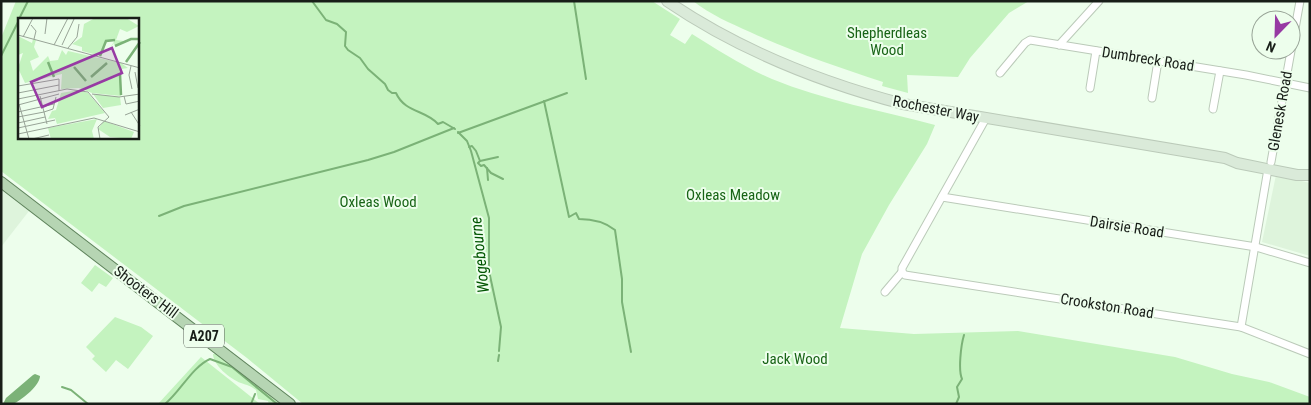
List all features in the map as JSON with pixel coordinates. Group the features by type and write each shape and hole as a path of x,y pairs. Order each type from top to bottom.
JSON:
{"main road":[{"name":"Shooters Hill","path":"1,182 290,404"}],"street":[{"name":"Rochester Way","path":"667,1 704,26 776,62 863,94 903,104 986,118 1225,158 1238,157 1270,166 1298,168 1310,174"},
{"path":"1059,45 1099,1"},
{"name":"Glenesk Road","path":"1242,328 1300,1"},
{"name":"Dumbreck Road","path":"1000,73 1028,41 1220,71 1310,88"},
{"path":"1090,88 1096,51"},
{"path":"1152,98 1158,61"},
{"path":"1213,109 1220,71"},
{"path":"885,292 902,272 902,268 986,118"},
{"name":"Dairsie Road","path":"942,197 1256,247 1310,263"},
{"name":"Crookston Road","path":"902,272 904,275 1242,328 1310,354"}],"shaded area":[{"path":"1276,175 1310,183 1310,256 1262,242"},
{"path":"1,190 29,211 1,247"},
{"path":"35,374 40,376 39,380 30,391 14,404 3,404 6,398"}],"green space":[{"name":"Oxleas Wood","path":"16,1 652,1 680,19 670,35 685,44 692,34 731,58 772,79 832,99 935,125 927,144 889,205 862,254 840,328 914,334 1018,331 1175,357 1232,374 1269,382 1310,397 1310,404 303,404 247,358 1,171 1,38"},
{"name":"Shepherdleas Wood","path":"693,1 1029,1 1009,13 970,58 958,77 907,75 908,93 882,86 883,82 816,59 766,39 721,18"},
{"path":"95,265 113,278 106,287 99,283 92,292 81,283"},
{"path":"115,317 141,327 153,336 128,369 116,360 106,372 92,359 95,356 86,347"},
{"path":"213,354 217,354 280,404 269,404 268,401 258,399 256,390 237,381 223,371 216,363"},
{"path":"201,357 260,404 158,404"}],"waterway":[{"name":"Wogebourne","path":"20,18 28,1"},
{"name":"Wogebourne","path":"312,1 326,20 337,24 346,32 345,46 360,58 368,69 385,84 388,90 396,93 400,100 410,108 428,116 438,124 443,122 455,129"},
{"path":"574,1 586,79"},
{"name":"Wogebourne","path":"1,56 18,22"},
{"path":"458,133 567,93"},
{"path":"544,101 569,217 576,213 579,219 598,222 615,230 622,279 622,302 631,352"},
{"path":"159,216 184,206 368,160 394,152 454,128"},
{"name":"Wogebourne","path":"458,132 467,141 471,151 489,218 489,271 501,327 499,351"},
{"path":"469,147 472,146 476,151 480,161 478,163 481,166 484,165 491,173 503,179"},
{"path":"480,161 498,157"},
{"path":"487,168 488,180"},
{"path":"956,404 959,397 957,387 962,379 960,364 964,335"},
{"name":"Wogebourne","path":"498,361 499,355"},
{"path":"165,404 197,368 210,359 232,367 277,404"},
{"path":"62,387 71,390 88,404"},
{"path":"251,404 255,394"}],"park label":[{"name":"Oxleas Meadow","path":"733,195"},
{"name":"Jack Wood","path":"795,359"}]}
